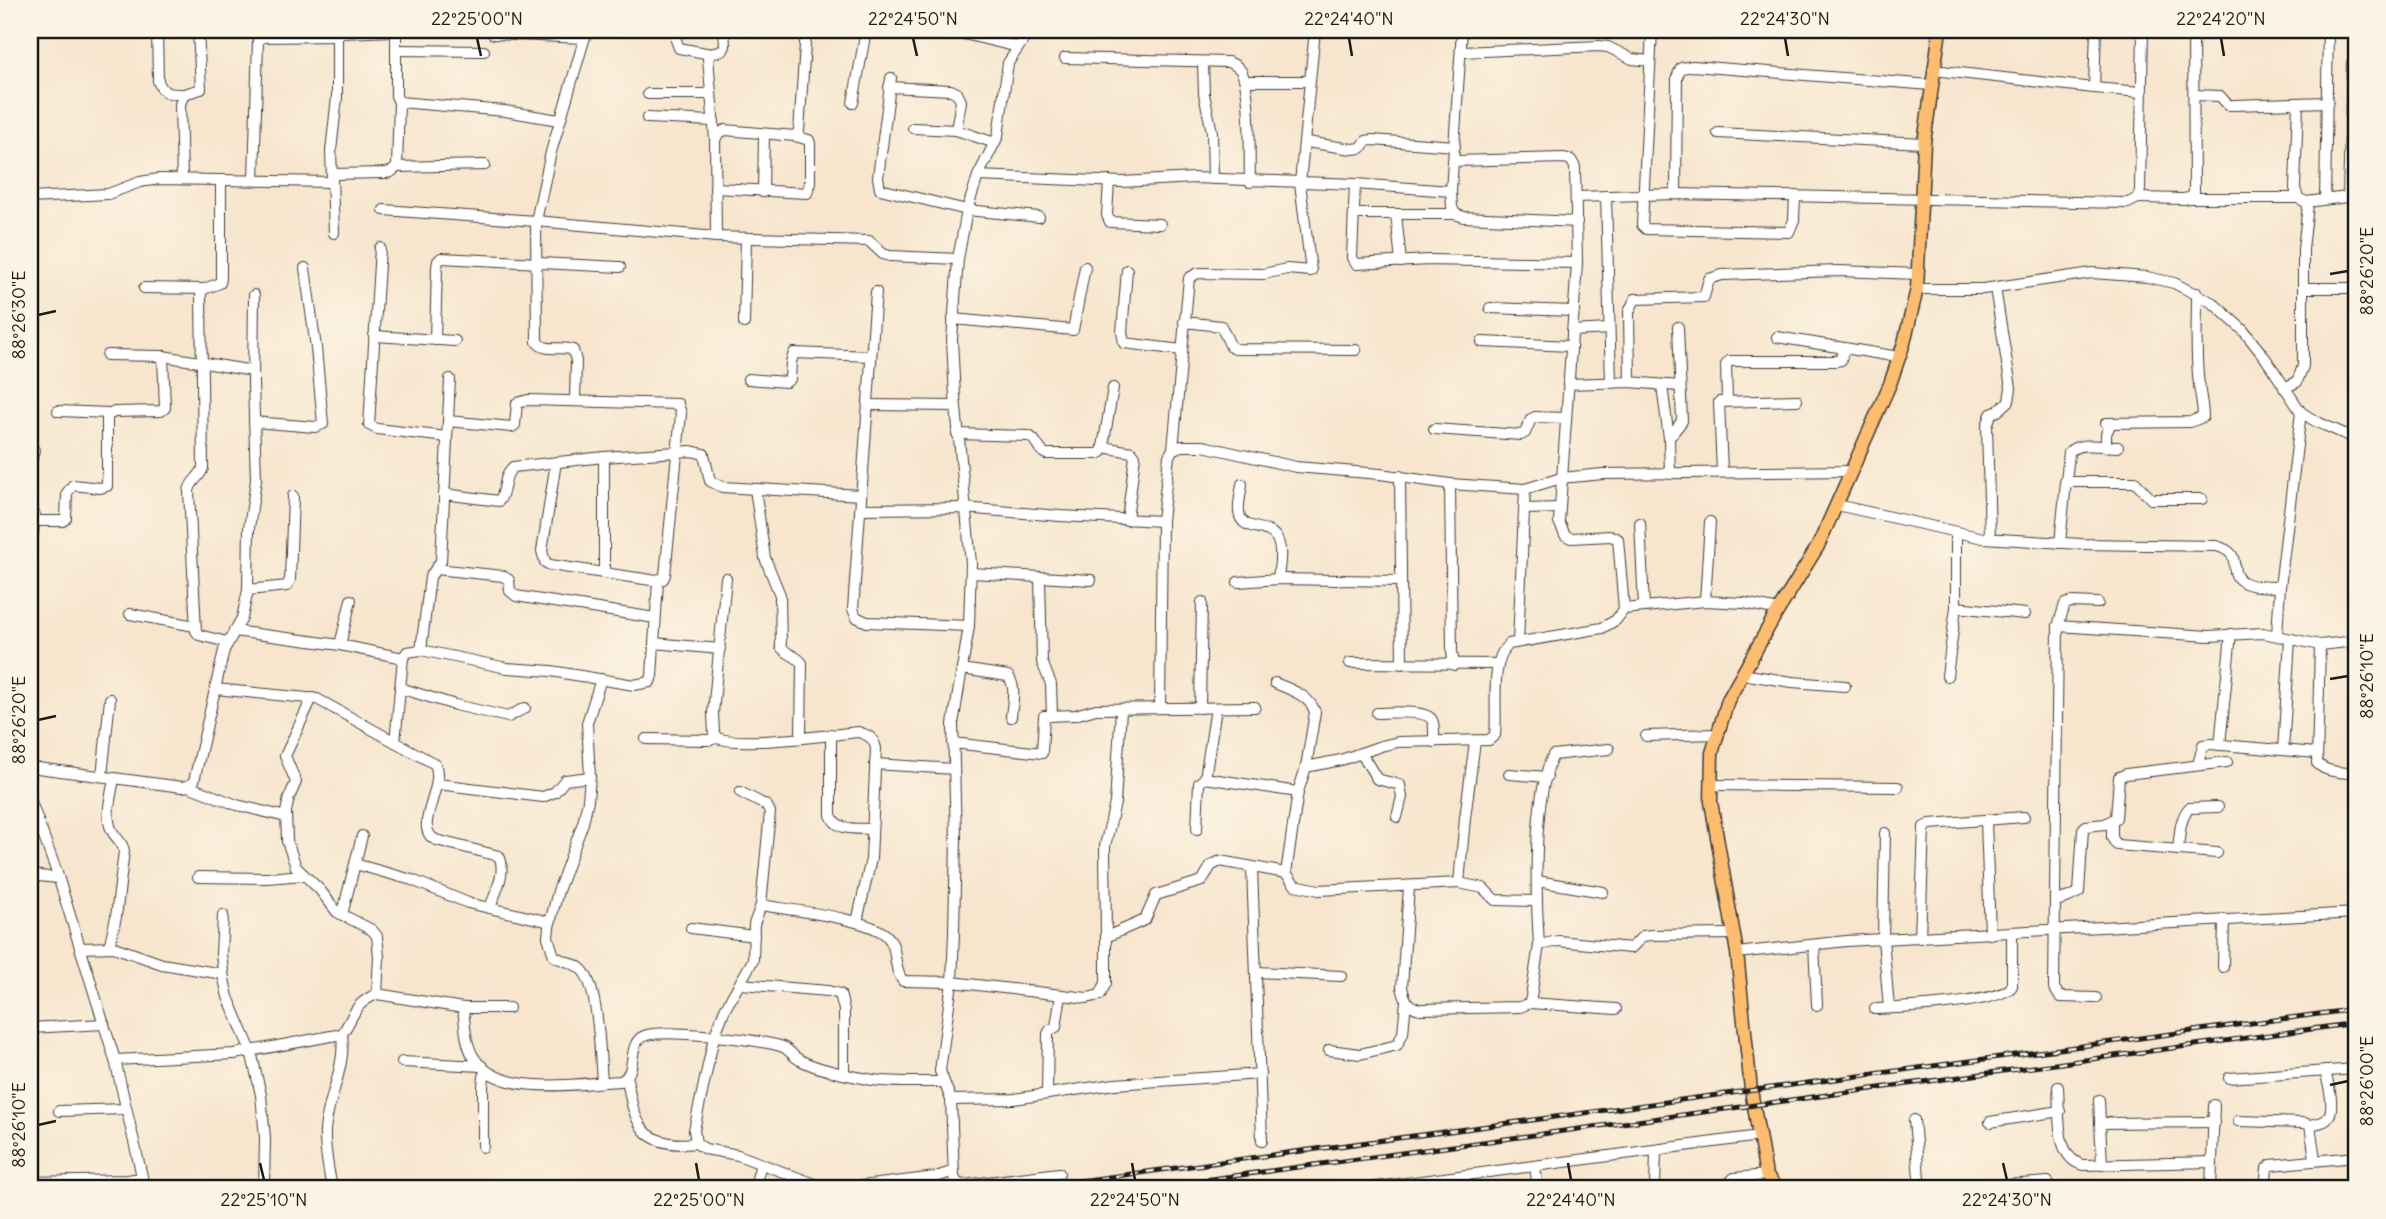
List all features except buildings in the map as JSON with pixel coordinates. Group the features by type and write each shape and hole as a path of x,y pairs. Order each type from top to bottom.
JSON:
{"main road":[{"path":"1777,1189 1766,1175 1751,1090 1737,953 1711,802 1712,753 1728,700 1818,546 1837,505 1889,384 1912,317 1917,289 1924,143 1940,30"}],"street":[{"path":"157,30 160,89 166,93 184,94 201,89 198,30"},
{"path":"254,180 258,40 262,37 337,36 342,33 396,30 397,167"},
{"path":"677,30 679,48 711,54 723,50 724,30"},
{"path":"795,136 799,131 806,30"},
{"path":"853,103 866,30"},
{"path":"888,30 922,34 934,30 948,31 1018,47"},
{"path":"1030,30 1008,63 1002,119 967,210 958,259 953,319 955,405 972,573 969,626 953,724 956,838 952,982 940,1071 951,1100 954,1171 957,1182 964,1185 1059,1173"},
{"path":"1160,708 1162,520 1169,456 1173,449 1188,283 1192,274 1263,274 1287,269 1311,271 1300,183 1315,30"},
{"path":"1455,214 1451,191 1462,30"},
{"path":"1652,30 1642,225 1646,229 1789,232 1792,228 1795,196"},
{"path":"1928,30 1940,30"},
{"path":"2094,89 2096,30"},
{"path":"2138,198 2143,30"},
{"path":"2189,198 2194,194 2193,30"},
{"path":"2325,200 2329,30"},
{"path":"493,34 585,34 559,120 536,221 537,342 548,348 573,350 576,361 575,401"},
{"path":"334,233 331,151 338,81 337,36"},
{"path":"1462,52 1599,46 1608,47 1632,60 1650,61"},
{"path":"396,50 484,51"},
{"path":"711,54 708,58 715,140 716,237"},
{"path":"1065,58 1228,62 1236,65 1245,81 1250,182"},
{"path":"1203,62 1204,94 1212,132 1213,179"},
{"path":"1576,197 1676,194 2128,203 2138,198 2325,200 2352,196 2352,63"},
{"path":"1676,194 1677,77 1681,68 1693,66 1931,85"},
{"path":"1933,70 2141,92"},
{"path":"1245,81 1310,81"},
{"path":"956,130 961,101 957,93 890,82 877,177 880,189 967,210 1040,217"},
{"path":"182,178 180,104 184,94"},
{"path":"648,94 711,94"},
{"path":"2194,95 2220,96 2228,105 2328,102"},
{"path":"398,102 505,111 559,120"},
{"path":"2284,388 2297,382 2304,366 2302,200 2295,188 2298,103"},
{"path":"647,118 713,121"},
{"path":"913,128 956,130 995,143"},
{"path":"715,140 718,134 725,130 795,136 809,140 810,144 810,183 807,193 715,188"},
{"path":"1718,133 1924,143"},
{"path":"762,191 764,135"},
{"path":"1306,142 1357,149 1366,141 1372,140 1455,146"},
{"path":"1306,767 1398,743 1489,740 1495,734 1497,664 1503,648 1508,643 1602,628 1616,620 1624,608 1618,539 1611,536 1564,536 1559,522 1577,263 1575,167 1571,160 1564,158 1455,161"},
{"path":"30,198 97,195 148,180 332,178 391,172 397,167 485,165"},
{"path":"978,176 1109,181 1213,179 1355,184 1451,191"},
{"path":"144,288 204,289 219,283 221,180"},
{"path":"1109,181 1107,215 1110,222 1160,225"},
{"path":"1355,184 1352,258 1356,264 1429,260 1577,263"},
{"path":"1605,196 1611,383"},
{"path":"384,210 746,239 869,241 879,251 890,256 958,259"},
{"path":"1354,214 1455,214 1577,222"},
{"path":"1396,214 1401,262"},
{"path":"744,323 746,239"},
{"path":"380,248 369,425 377,429 447,437"},
{"path":"435,340 437,267 441,258 620,267"},
{"path":"953,319 1073,331 1085,267"},
{"path":"254,422 315,427 323,424 305,268"},
{"path":"1127,270 1122,332 1124,343 1182,350"},
{"path":"1630,382 1629,312 1635,299 1704,297 1709,279 1722,275 1839,271 1918,274"},
{"path":"1917,289 1995,288 2092,273 2147,277 2174,283 2213,303 2243,330 2301,412 2356,439"},
{"path":"1990,538 1987,426 1991,414 2010,401 2011,388 1995,288"},
{"path":"2304,288 2356,288"},
{"path":"204,289 201,298 203,468 201,474 190,484 189,491 195,626 199,635 228,642"},
{"path":"876,292 853,609 856,617 867,622 969,626"},
{"path":"2106,447 2109,423 2204,420 2198,373 2197,293"},
{"path":"188,786 194,781 197,772 228,642 242,618 248,590 249,527 256,480 254,295"},
{"path":"1490,308 1574,311"},
{"path":"1184,321 1222,327 1231,347 1237,349 1356,350"},
{"path":"1669,438 1682,421 1678,327"},
{"path":"1572,331 1609,329"},
{"path":"374,336 455,341"},
{"path":"1777,337 1899,357"},
{"path":"1482,342 1571,346"},
{"path":"1727,400 1726,365 1729,361 1841,360 1844,348"},
{"path":"748,379 786,382 790,379 794,353 871,356"},
{"path":"107,355 163,356 254,371"},
{"path":"58,411 161,411 165,408 163,356"},
{"path":"421,650 429,577 441,561 442,554 450,379"},
{"path":"1569,384 1630,382 1679,386"},
{"path":"1662,386 1669,438 1670,474"},
{"path":"957,434 1029,436 1034,438 1041,452 1046,454 1098,454 1102,452 1113,387"},
{"path":"1722,472 1719,402 1797,400"},
{"path":"448,421 512,427 516,408 521,401 678,404 681,414 663,579 658,581 550,565 545,562 542,551 556,462"},
{"path":"867,405 955,405"},
{"path":"2277,635 2280,587 2301,412"},
{"path":"30,559 32,515 63,521 66,518 67,493 73,485 100,488 107,486 106,428 109,413"},
{"path":"1434,429 1521,435 1535,417 1566,418"},
{"path":"1173,449 1203,446 1274,463 1450,484 1525,489 1561,478 1603,474 1851,471"},
{"path":"1103,447 1132,452 1135,456 1127,520"},
{"path":"2060,543 2069,452 2074,447 2118,447"},
{"path":"30,465 34,450"},
{"path":"444,494 499,501 506,476 513,467 691,451 704,454 710,481 715,485 861,495"},
{"path":"604,457 604,573"},
{"path":"1400,477 1402,664"},
{"path":"2065,482 2135,482 2151,499 2202,499"},
{"path":"1242,484 1238,511 1240,519 1245,525 1272,531 1277,537 1280,547 1279,579"},
{"path":"1450,484 1454,665"},
{"path":"755,489 765,558 780,595 781,647 786,653 798,657 802,663 801,737"},
{"path":"1518,642 1525,489"},
{"path":"248,590 287,586 290,580 293,495"},
{"path":"1837,505 1911,520 1956,533 1990,538 2060,543 2216,546 2228,549 2234,557 2235,574 2242,582 2251,586 2280,587"},
{"path":"860,509 964,508 1127,520 1162,520"},
{"path":"1525,509 1560,508"},
{"path":"1705,601 1710,522"},
{"path":"1640,523 1644,607"},
{"path":"1947,676 1956,607 1956,533"},
{"path":"436,569 503,576 509,580 510,592 516,596 655,618"},
{"path":"972,573 1091,580"},
{"path":"717,738 713,713 726,578"},
{"path":"1040,578 1042,662 1051,684 1052,716"},
{"path":"1238,582 1279,579 1401,581"},
{"path":"395,742 403,658 408,652 421,650 507,668 551,671 634,685 650,682 658,581"},
{"path":"340,645 351,600"},
{"path":"1624,608 1705,601 1744,603 1779,610"},
{"path":"1200,708 1202,602"},
{"path":"2096,999 2060,997 2055,992 2058,625 2065,604 2098,603"},
{"path":"1956,607 2025,614"},
{"path":"130,614 195,626"},
{"path":"2058,625 2209,636 2263,633 2320,645 2356,641"},
{"path":"233,631 340,645 403,658"},
{"path":"2220,745 2231,634"},
{"path":"2283,750 2290,640"},
{"path":"654,643 720,649"},
{"path":"2320,645 2317,763 2320,767 2356,774"},
{"path":"1350,663 1497,664"},
{"path":"961,669 1011,678 1014,686 1011,717"},
{"path":"1742,674 1791,682 1845,686"},
{"path":"601,679 587,723 590,777 583,823 558,891 548,937 554,956 581,968 591,989 598,1024 602,1082"},
{"path":"1275,683 1303,695 1315,712 1306,767 1298,792 1286,873"},
{"path":"400,688 508,717 525,708"},
{"path":"215,689 317,699 435,764 438,784 426,831 429,837 436,840 499,856 502,862 501,874 490,908"},
{"path":"312,698 285,756 296,782 289,798 286,817 287,841 296,867 342,915 372,930 377,936 377,994"},
{"path":"102,776 110,699"},
{"path":"953,743 1042,753 1044,716 1075,715 1096,709 1255,707"},
{"path":"1197,829 1199,783 1205,778 1216,708"},
{"path":"761,905 869,925 887,935 892,944 899,976 903,981 952,982 1087,998 1100,995 1106,983 1105,846 1115,803 1121,710"},
{"path":"1377,713 1418,713 1429,716 1433,721 1434,742"},
{"path":"646,739 717,738 725,741 858,732 869,735 876,748 871,859 857,922"},
{"path":"831,734 831,814 834,823 848,828 872,829"},
{"path":"1646,736 1718,734"},
{"path":"1459,883 1475,741"},
{"path":"2199,765 2203,746 2317,752"},
{"path":"1530,1003 1539,945 1536,901 1541,803 1553,755 1609,749"},
{"path":"1361,753 1377,779 1400,785 1402,797 1397,817"},
{"path":"2056,901 2079,892 2083,829 2086,826 2112,822 2116,818 2119,777 2227,762"},
{"path":"875,764 954,769"},
{"path":"30,767 188,786 237,805 286,817"},
{"path":"1509,774 1547,777"},
{"path":"438,784 543,797 555,792 565,780 590,777"},
{"path":"109,947 116,916 124,851 123,845 113,834 108,819 114,778"},
{"path":"1205,778 1298,792"},
{"path":"1712,785 1898,787"},
{"path":"696,1143 694,1130 714,1037 725,1009 753,960 754,924 761,905 770,812 767,806 740,792"},
{"path":"30,799 104,1024 145,1189"},
{"path":"2178,850 2182,818 2186,811 2189,808 2218,807"},
{"path":"1920,938 1924,827 1930,824 2024,817"},
{"path":"1986,820 1990,934"},
{"path":"2112,822 2112,838 2117,845 2217,853"},
{"path":"1885,833 1883,939 1889,1008"},
{"path":"342,915 362,836"},
{"path":"1106,937 1145,920 1156,895 1202,881 1211,866 1220,862 1286,873 1296,885 1319,890 1459,883 1483,888 1491,899 1495,900 1536,901"},
{"path":"355,864 412,880 468,903 550,922"},
{"path":"1251,868 1262,1141"},
{"path":"30,875 58,878"},
{"path":"198,877 267,878 304,875"},
{"path":"1537,881 1603,892"},
{"path":"1329,1050 1360,1054 1397,1045 1403,1034 1405,1001 1402,987 1409,887"},
{"path":"1737,953 1883,939 2356,913"},
{"path":"223,915 223,974 228,997 251,1051 261,1094 264,1189"},
{"path":"2223,967 2224,919"},
{"path":"691,928 754,936"},
{"path":"1875,1009 1958,1003 2002,995 2012,986 2012,933"},
{"path":"1539,945 1558,941 1631,948 1643,936 1734,934"},
{"path":"1814,945 1818,1005"},
{"path":"80,948 114,947 162,964 223,974"},
{"path":"1256,972 1341,976"},
{"path":"741,984 840,994 844,1010 844,1073"},
{"path":"332,1189 325,1127 344,1056 342,1034 355,1008 377,994 463,1008 509,1008"},
{"path":"1047,1093 1048,1034 1058,1023 1061,995"},
{"path":"1405,1001 1411,1007 1420,1009 1520,1007 1530,1003 1616,1009"},
{"path":"463,1008 473,1056 483,1068 501,1079 523,1085 621,1081 627,1078"},
{"path":"30,1028 104,1024"},
{"path":"828,1189 738,1155 705,1149 696,1143 671,1144 642,1129 632,1108 627,1078 636,1042 642,1037 657,1033 714,1037 781,1046 789,1049 800,1060 875,1080 943,1082"},
{"path":"114,1060 234,1054 342,1034"},
{"path":"402,1062 483,1068"},
{"path":"483,1068 483,1147"},
{"path":"2229,1078 2356,1069"},
{"path":"2238,1121 2310,1125 2325,1121 2331,1105 2325,1071"},
{"path":"951,1100 1014,1099 1115,1084 1260,1074"},
{"path":"2058,1087 2066,1153 2073,1163 2102,1165 2212,1161"},
{"path":"2099,1100 2102,1165"},
{"path":"2211,1189 2214,1105"},
{"path":"59,1111 125,1109"},
{"path":"1990,1122 2060,1111"},
{"path":"1914,1120 1920,1189"},
{"path":"2100,1123 2214,1122"},
{"path":"2310,1125 2315,1159"},
{"path":"1361,1189 1394,1187 1759,1136"},
{"path":"1655,1189 1656,1150"},
{"path":"2311,1189 2265,1189 2267,1168 2271,1165 2315,1159 2356,1157"},
{"path":"754,1189 761,1164"},
{"path":"1535,1166 1538,1189"},
{"path":"837,1189 936,1177 954,1171"},
{"path":"1723,1189 1734,1178 1766,1175"},
{"path":"30,1182 46,1186 141,1178"},
{"path":"1948,1189 2048,1182"}],"railway":[{"path":"1020,1189 2356,1009"},
{"path":"1138,1189 2356,1023"}]}
